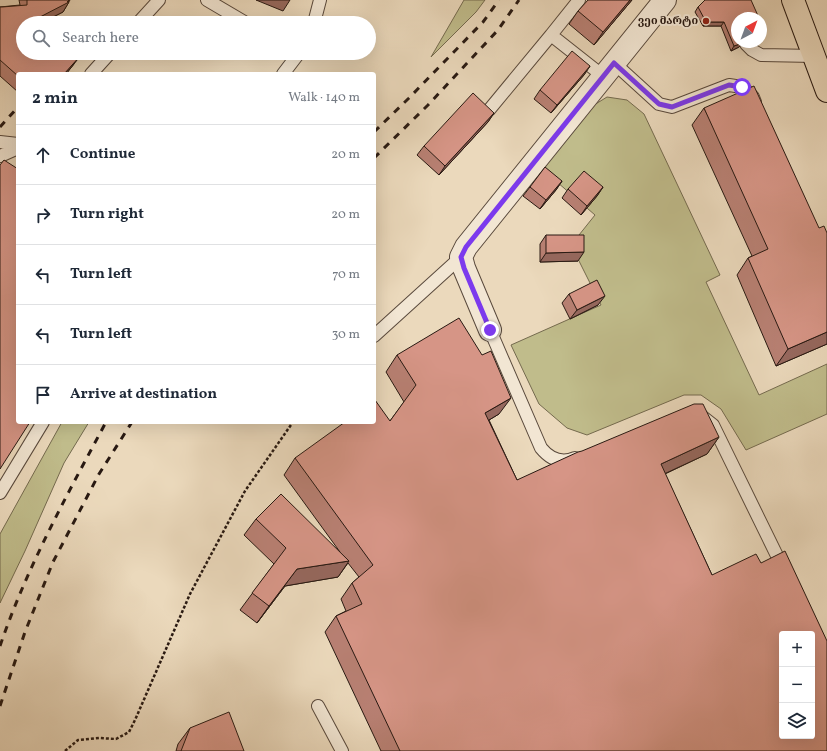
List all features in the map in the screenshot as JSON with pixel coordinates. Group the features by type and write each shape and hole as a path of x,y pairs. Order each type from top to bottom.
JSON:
{"main road":[{"path":"793,0 827,90"}],"street":[{"path":"490,330 464,268 461,257 466,247 665,0"}],"lane":[{"path":"144,16 159,0"},
{"path":"207,0 234,16"},
{"path":"316,16 320,0"},
{"path":"488,110 579,0"},
{"path":"551,35 609,70 659,104 672,107 729,85 742,87 753,98 760,112"},
{"path":"750,48 761,55 814,56"},
{"path":"93,72 104,60"},
{"path":"284,72 293,60"},
{"path":"0,142 16,144"},
{"path":"0,156 16,149"},
{"path":"376,334 461,257"},
{"path":"490,330 541,448 548,456 556,460 568,461 589,452"},
{"path":"688,411 697,413 706,418 713,425 789,582"},
{"path":"0,493 42,424"},
{"path":"318,706 342,751"}],"path":[{"path":"64,751 78,740 100,738 116,739 129,732 190,594 245,491 292,424"}],"shaded area":[{"path":"464,0 485,0 476,12 431,57"},
{"path":"607,97 627,100 644,114 720,275 706,282 759,395 827,364 827,414 746,450 721,409 701,395 684,395 587,435 567,428 539,404 511,345 601,305 571,245 595,215 542,169 594,105"},
{"path":"61,424 88,424 64,463 0,603 0,534"}],"building":[{"path":"27,0 69,0 67,2 69,2 42,16 16,16 16,60 77,60 66,72 16,72 16,74 0,60 0,7 27,5"},
{"path":"588,0 630,0 603,32 578,11"},
{"path":"705,0 751,0 756,12 731,12 731,39 724,22 706,22 698,7"},
{"path":"572,51 590,66 557,105 540,90"},
{"path":"754,86 819,228 824,226 827,233 827,332 788,349 748,258 768,249 704,108"},
{"path":"473,93 494,113 445,166 424,146"},
{"path":"4,160 16,168 16,424 29,424 0,469 0,165"},
{"path":"545,167 562,181 546,200 530,187"},
{"path":"584,171 603,187 587,206 568,189"},
{"path":"546,235 584,235 584,252 546,253"},
{"path":"597,280 605,296 577,310 569,294"},
{"path":"459,318 482,355 491,351 511,398 485,413 517,480 578,452 694,404 703,404 719,437 661,464 712,575 756,554 761,563 785,551 827,641 827,751 400,751 336,616 362,604 352,583 373,565 295,458 342,424 376,424 376,401 390,421 416,385 397,355"},
{"path":"281,494 349,561 297,569 269,606 252,593 286,548 256,519"},
{"path":"229,712 244,751 181,751 190,728"}],"railway":[{"path":"376,130 483,22 499,0"},
{"path":"376,156 428,105 498,30 519,0"},
{"path":"0,127 16,109"},
{"path":"0,646 22,588 48,532 105,424"},
{"path":"0,706 25,632 53,562 99,474 131,424"}],"place":[{"name":"ვეი მარტი","path":"706,21"}],"route":[{"path":"490,330 464,268 461,257 466,247 614,63 659,104 672,107 729,85 742,87"}]}
